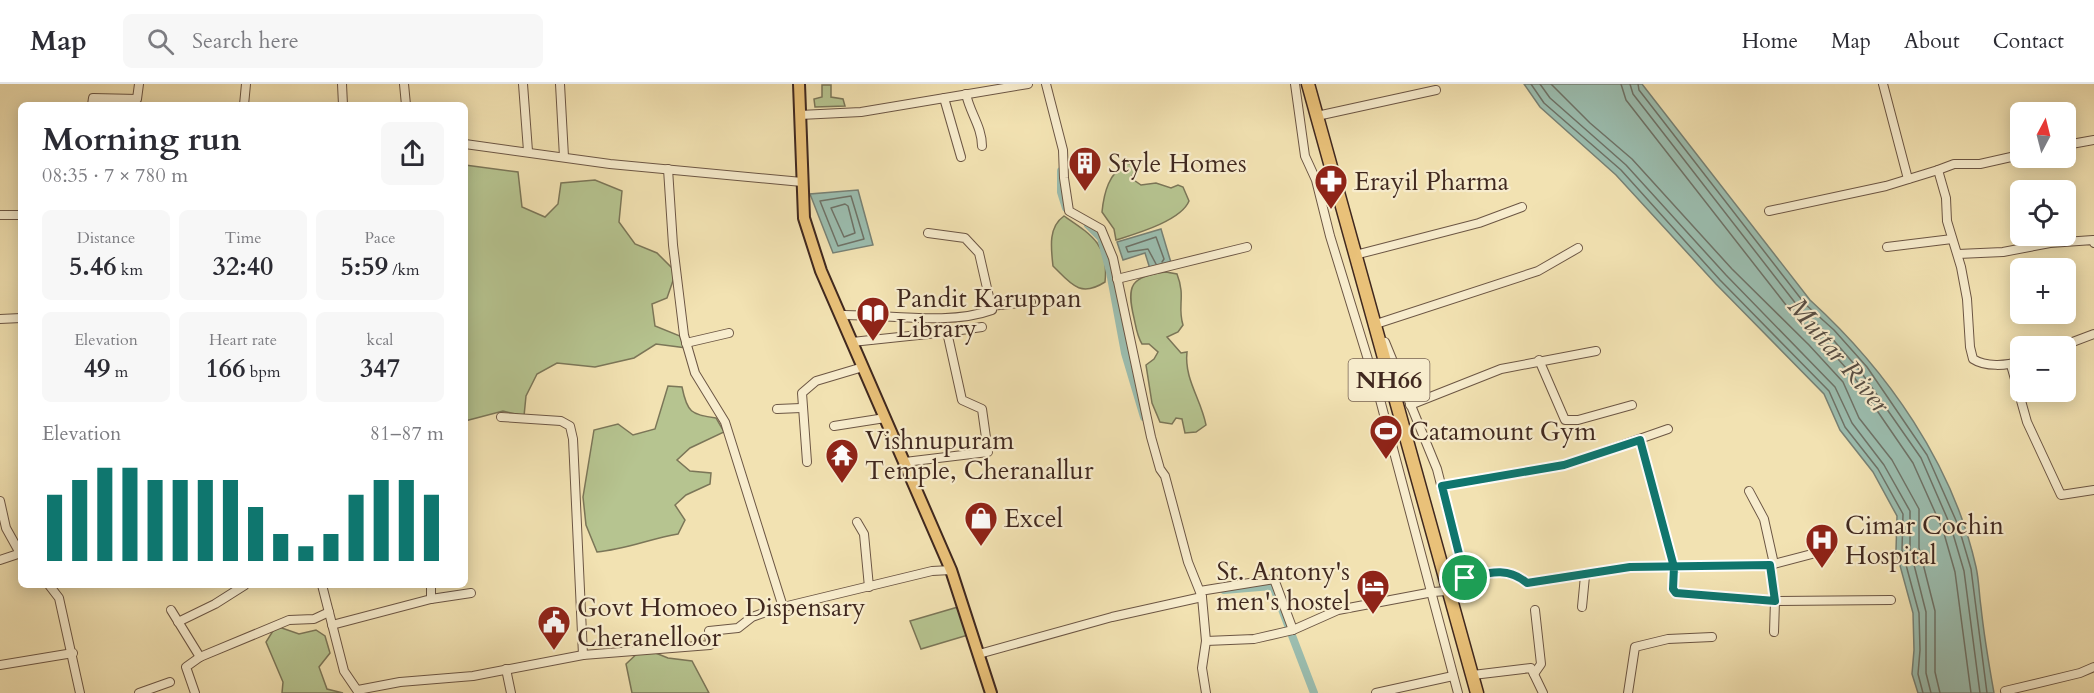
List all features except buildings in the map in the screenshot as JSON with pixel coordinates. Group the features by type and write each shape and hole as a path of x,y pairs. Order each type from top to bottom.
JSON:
{"highway":[{"name":"NH66","path":"1308,84 1374,329 1478,693"}],"main road":[{"path":"799,84 804,218 821,271 951,570 991,693"}],"street":[{"path":"92,102 93,98 137,99 139,84"},
{"path":"244,102 246,84"},
{"path":"342,84 343,102"},
{"path":"404,84 406,102"},
{"path":"523,84 528,151"},
{"path":"560,84 564,156"},
{"path":"800,115 861,112 1028,84"},
{"path":"1046,84 1063,150 1069,211 1101,229 1113,258 1151,437 1160,469 1166,476 1188,562 1201,594 1206,641 1203,668 1206,693"},
{"path":"1295,84 1305,156 1316,180 1330,236 1378,392 1458,693"},
{"path":"1883,84 1908,179"},
{"path":"1317,116 1436,90"},
{"path":"966,94 970,112 982,134 982,146"},
{"path":"944,98 961,157"},
{"path":"2076,143 2094,140"},
{"path":"468,144 610,164 802,182"},
{"path":"1769,211 1908,179 1954,164 1980,164 2010,157"},
{"path":"668,169 673,245 686,342 695,373 725,422 783,607"},
{"path":"1938,170 1946,198 1947,221 1958,254 1968,299 1970,347 1973,359 1980,364 2010,365"},
{"path":"1355,255 1479,223 1522,207"},
{"path":"0,215 18,215"},
{"path":"840,315 927,318 981,314 992,310 979,253 965,238 928,233"},
{"path":"1887,247 1952,239"},
{"path":"1958,254 2003,252 2050,243 2093,240 2094,243"},
{"path":"1117,279 1247,247"},
{"path":"1206,641 1254,639 1290,631 1338,610 1432,592 1460,590 1465,578 1442,486 1426,439 1385,342 1374,329 1538,271 1578,248"},
{"path":"990,306 1031,302"},
{"path":"0,320 18,318"},
{"path":"852,342 982,327"},
{"path":"905,462 988,452 982,409 962,400 947,332"},
{"path":"686,342 729,333"},
{"path":"2076,341 2094,334"},
{"path":"1410,405 1501,369 1596,351"},
{"path":"1539,360 1565,420 1578,420 1632,405"},
{"path":"807,462 801,408 802,393 807,387 863,367"},
{"path":"2021,402 2027,422 2061,495 2094,490"},
{"path":"777,409 801,408"},
{"path":"501,417 561,421 570,426 573,439 583,655"},
{"path":"834,426 885,418"},
{"path":"1442,486 1564,465 1668,429"},
{"path":"1640,440 1674,567 1673,589 1679,594 1775,601 1891,600"},
{"path":"1749,491 1764,519 1772,564 1775,601 1774,632"},
{"path":"0,501 6,528 18,551"},
{"path":"857,522 864,534 870,586"},
{"path":"1527,583 1585,576 1630,567 1772,564 1831,549"},
{"path":"0,560 18,556"},
{"path":"323,588 344,671 358,692 399,682 473,676 583,655 710,645 709,631 738,628 752,617 783,607 932,571 951,570"},
{"path":"1465,578 1500,572 1515,573 1527,583 1528,593"},
{"path":"1582,607 1585,576"},
{"path":"979,654 1201,594 1274,579 1290,631"},
{"path":"51,588 59,598 80,693"},
{"path":"178,622 215,604 240,588"},
{"path":"431,588 431,599"},
{"path":"332,625 431,599 471,593"},
{"path":"171,610 200,657"},
{"path":"1534,674 1540,664 1535,610"},
{"path":"195,693 186,667 200,657 289,620 314,619 329,612"},
{"path":"1628,693 1635,647 1668,639 1712,637"},
{"path":"0,665 73,653"},
{"path":"2005,691 2080,674 2094,667"},
{"path":"1473,675 1531,668 1543,693"},
{"path":"506,669 511,693"},
{"path":"1376,693 1453,676"},
{"path":"139,693 170,682"}],"green space":[{"path":"822,85 831,85 831,97 843,99 845,106 815,107 814,99 822,97"},
{"path":"1127,163 1133,165 1135,170 1131,178 1141,185 1156,183 1171,188 1178,185 1183,187 1189,201 1177,215 1167,221 1116,240 1114,229 1102,212 1103,205 1106,190 1112,178"},
{"path":"468,165 518,172 522,207 545,217 558,204 561,183 595,180 622,191 619,222 635,244 657,253 676,272 667,298 652,304 655,326 680,336 687,348 656,344 634,358 595,367 557,363 537,374 526,396 524,416 503,411 468,420"},
{"path":"1064,216 1090,235 1101,250 1106,269 1105,282 1096,287 1082,289 1076,287 1053,266 1051,245 1053,232"},
{"path":"1166,272 1177,274 1180,282 1183,325 1178,332 1167,337 1181,353 1187,352 1190,380 1206,425 1196,432 1185,433 1182,419 1176,418 1172,424 1160,422 1152,403 1146,365 1154,359 1158,352 1149,344 1142,344 1132,307 1131,290 1134,284 1145,276"},
{"path":"668,386 682,387 688,407 701,415 716,418 724,432 690,448 677,460 690,471 711,473 710,484 686,495 675,505 685,520 678,534 597,552 586,525 583,497 594,430 618,424 633,435 655,429"},
{"path":"958,607 968,635 921,649 910,621"},
{"path":"276,626 299,634 316,630 325,636 330,653 319,667 327,689 343,693 282,693 283,682 266,642"},
{"path":"643,648 668,658 692,661 709,693 632,693 626,664"}],"water":[{"name":"Muttar River","path":"1524,84 1642,84 1810,300 1838,327 1890,388 1934,456 1965,529 1977,572 1994,693 1918,693 1912,674 1913,613 1896,551 1897,516 1873,472 1840,430 1824,394 1716,284 1616,175 1540,107"},
{"path":"858,190 873,245 833,253 810,194"},
{"path":"1161,229 1172,266 1151,272 1145,253 1123,260 1117,242"}],"waterway":[{"path":"1061,171 1061,192 1066,208"},
{"path":"1088,225 1101,238 1110,272 1125,353 1144,417"},
{"path":"1224,590 1273,586 1314,693"}],"place":[{"name":"Style Homes","path":"1085,192"},
{"name":"Erayil Pharma","path":"1331,210"},
{"name":"Pandit Karuppan Library","path":"873,342"},
{"name":"Catamount Gym","path":"1386,460"},
{"name":"Vishnupuram Temple, Cheranallur","path":"842,484"},
{"name":"Excel","path":"981,547"},
{"name":"Cimar Cochin Hospital","path":"1822,569"},
{"name":"St. Antony's men's hostel","path":"1373,615"},
{"name":"Govt Homoeo Dispensary Cheranelloor","path":"554,651"}],"route":[{"path":"1465,578 1442,486 1564,465 1640,440 1674,567 1673,589 1676,593 1775,601 1770,565 1750,563 1674,567 1630,567 1585,576 1527,583 1515,573 1500,572 1465,578"}]}
